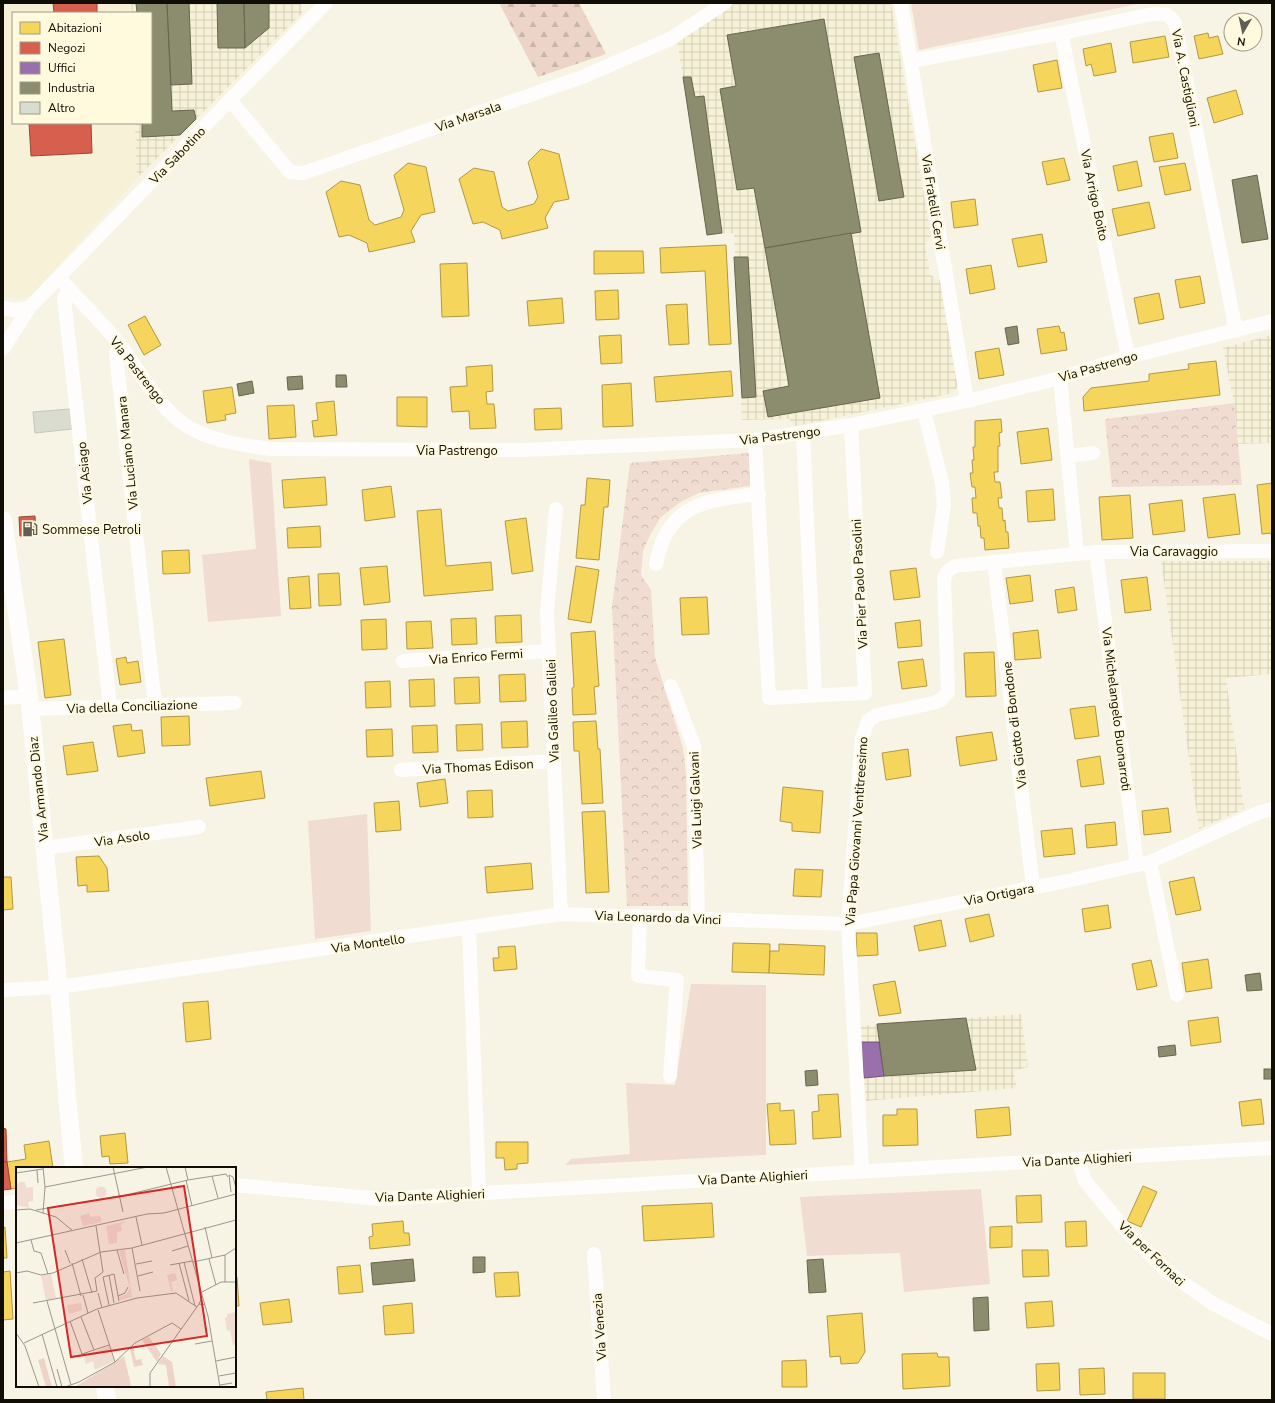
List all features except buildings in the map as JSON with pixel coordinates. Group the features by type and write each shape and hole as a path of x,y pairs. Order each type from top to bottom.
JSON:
{"main road":[{"name":"Via Armando Diaz","path":"3,520 29,703 66,1060 80,1167"},
{"name":"Via Armando Diaz","path":"66,1060 67,1096 74,1167"},
{"path":"105,1387 107,1400"}],"street":[{"name":"Via Sabotino","path":"3,349 29,308 326,3"},
{"name":"Via Marsala","path":"230,100 290,172 304,173 580,78 670,39 725,3"},
{"name":"Via Fratelli Cervi","path":"901,3 967,401"},
{"name":"Via A. Castiglioni","path":"911,61 1153,14 1166,14 1171,16 1175,23 1236,331"},
{"name":"Via Arrigo Boito","path":"1061,33 1128,357"},
{"name":"Via Pastrengo","path":"58,278 120,345 160,402 177,418 195,431 245,446 272,449 522,450 755,440 851,425 924,411 1060,378 1128,357 1272,321"},
{"name":"Via Asiago","path":"69,289 64,298 110,706"},
{"path":"7,311 29,308"},
{"path":"3,333 18,326"},
{"name":"Via Luciano Manara","path":"120,345 116,354 155,705"},
{"path":"1060,378 1077,553"},
{"path":"924,411 942,482 944,505 937,552"},
{"name":"Via Pier Paolo Pasolini","path":"755,440 769,698 864,693 851,425"},
{"path":"803,433 815,695"},
{"path":"1068,456 1093,454"},
{"path":"656,564 660,544 671,524 687,511 708,501 759,494"},
{"name":"Via Galileo Galilei","path":"556,509 547,612 561,914"},
{"name":"Via Caravaggio","path":"1077,553 1272,551"},
{"name":"Via Michelangelo Buonarroti","path":"1096,552 1143,864"},
{"name":"Via Papa Giovanni Ventitreesimo","path":"862,1170 848,924 864,728 868,721 877,715 933,703 942,699 948,692 949,681 944,578 948,571 955,566 1077,553"},
{"name":"Via Giotto di Bondone","path":"994,562 1033,887"},
{"name":"Via Enrico Fermi","path":"403,661 549,651"},
{"name":"Via Luigi Galvani","path":"671,686 694,746 698,919"},
{"name":"Via della Conciliazione","path":"3,698 29,703 110,706 235,703"},
{"name":"Via Thomas Edison","path":"401,770 554,761"},
{"name":"Via Ortigara","path":"848,924 1143,864 1260,812 1272,809"},
{"name":"Via Asolo","path":"44,848 199,827"},
{"path":"1143,864 1177,996"},
{"name":"Via Leonardo da Vinci","path":"469,928 561,914 848,924"},
{"path":"640,917 638,976 677,980 670,1076"},
{"path":"469,928 479,1193"},
{"name":"Via Montello","path":"3,990 59,987 469,928"},
{"name":"Via Dante Alighieri","path":"236,1185 380,1199 862,1170 1272,1148"},
{"name":"Via per Fornaci","path":"1078,1159 1085,1181 1130,1235 1168,1272 1212,1303 1272,1334"},
{"path":"3,1203 16,1202"},
{"name":"Via Venezia","path":"594,1254 604,1400"}],"shaded area":[{"path":"3,3 131,3 132,12 12,12 12,124 135,124 137,178 31,296 19,299 3,297"},
{"path":"131,3 301,3 302,13 137,178 135,124 152,124 152,12 132,12"},
{"path":"735,3 891,3 931,236 925,245 930,275 942,281 959,384 953,393 796,426 789,419 742,420 734,233 707,235 677,40"},
{"path":"1272,335 1272,443 1238,444 1234,403 1223,348"},
{"path":"1161,561 1272,561 1272,674 1226,678 1244,809 1199,829"},
{"path":"1021,1014 1028,1067 1013,1071 1017,1088 866,1101 859,1026"}],"green space":[{"path":"499,3 579,3 606,54 538,77"},
{"path":"911,3 1142,3 919,50"},
{"path":"1234,403 1242,485 1112,487 1105,419"},
{"path":"750,453 750,486 698,493 679,503 661,517 651,533 643,551 641,575 651,590 655,657 683,748 686,775 688,906 627,906 612,607 630,463"},
{"path":"249,459 271,463 281,616 208,622 202,555 256,549"},
{"path":"367,814 371,931 315,939 308,821"},
{"path":"691,984 766,985 766,1155 565,1165 571,1159 630,1154 626,1083 675,1085"},
{"path":"981,1189 990,1284 904,1292 900,1253 807,1256 800,1197"}],"place":[{"name":"Sommese Petroli","path":"30,529"}]}
